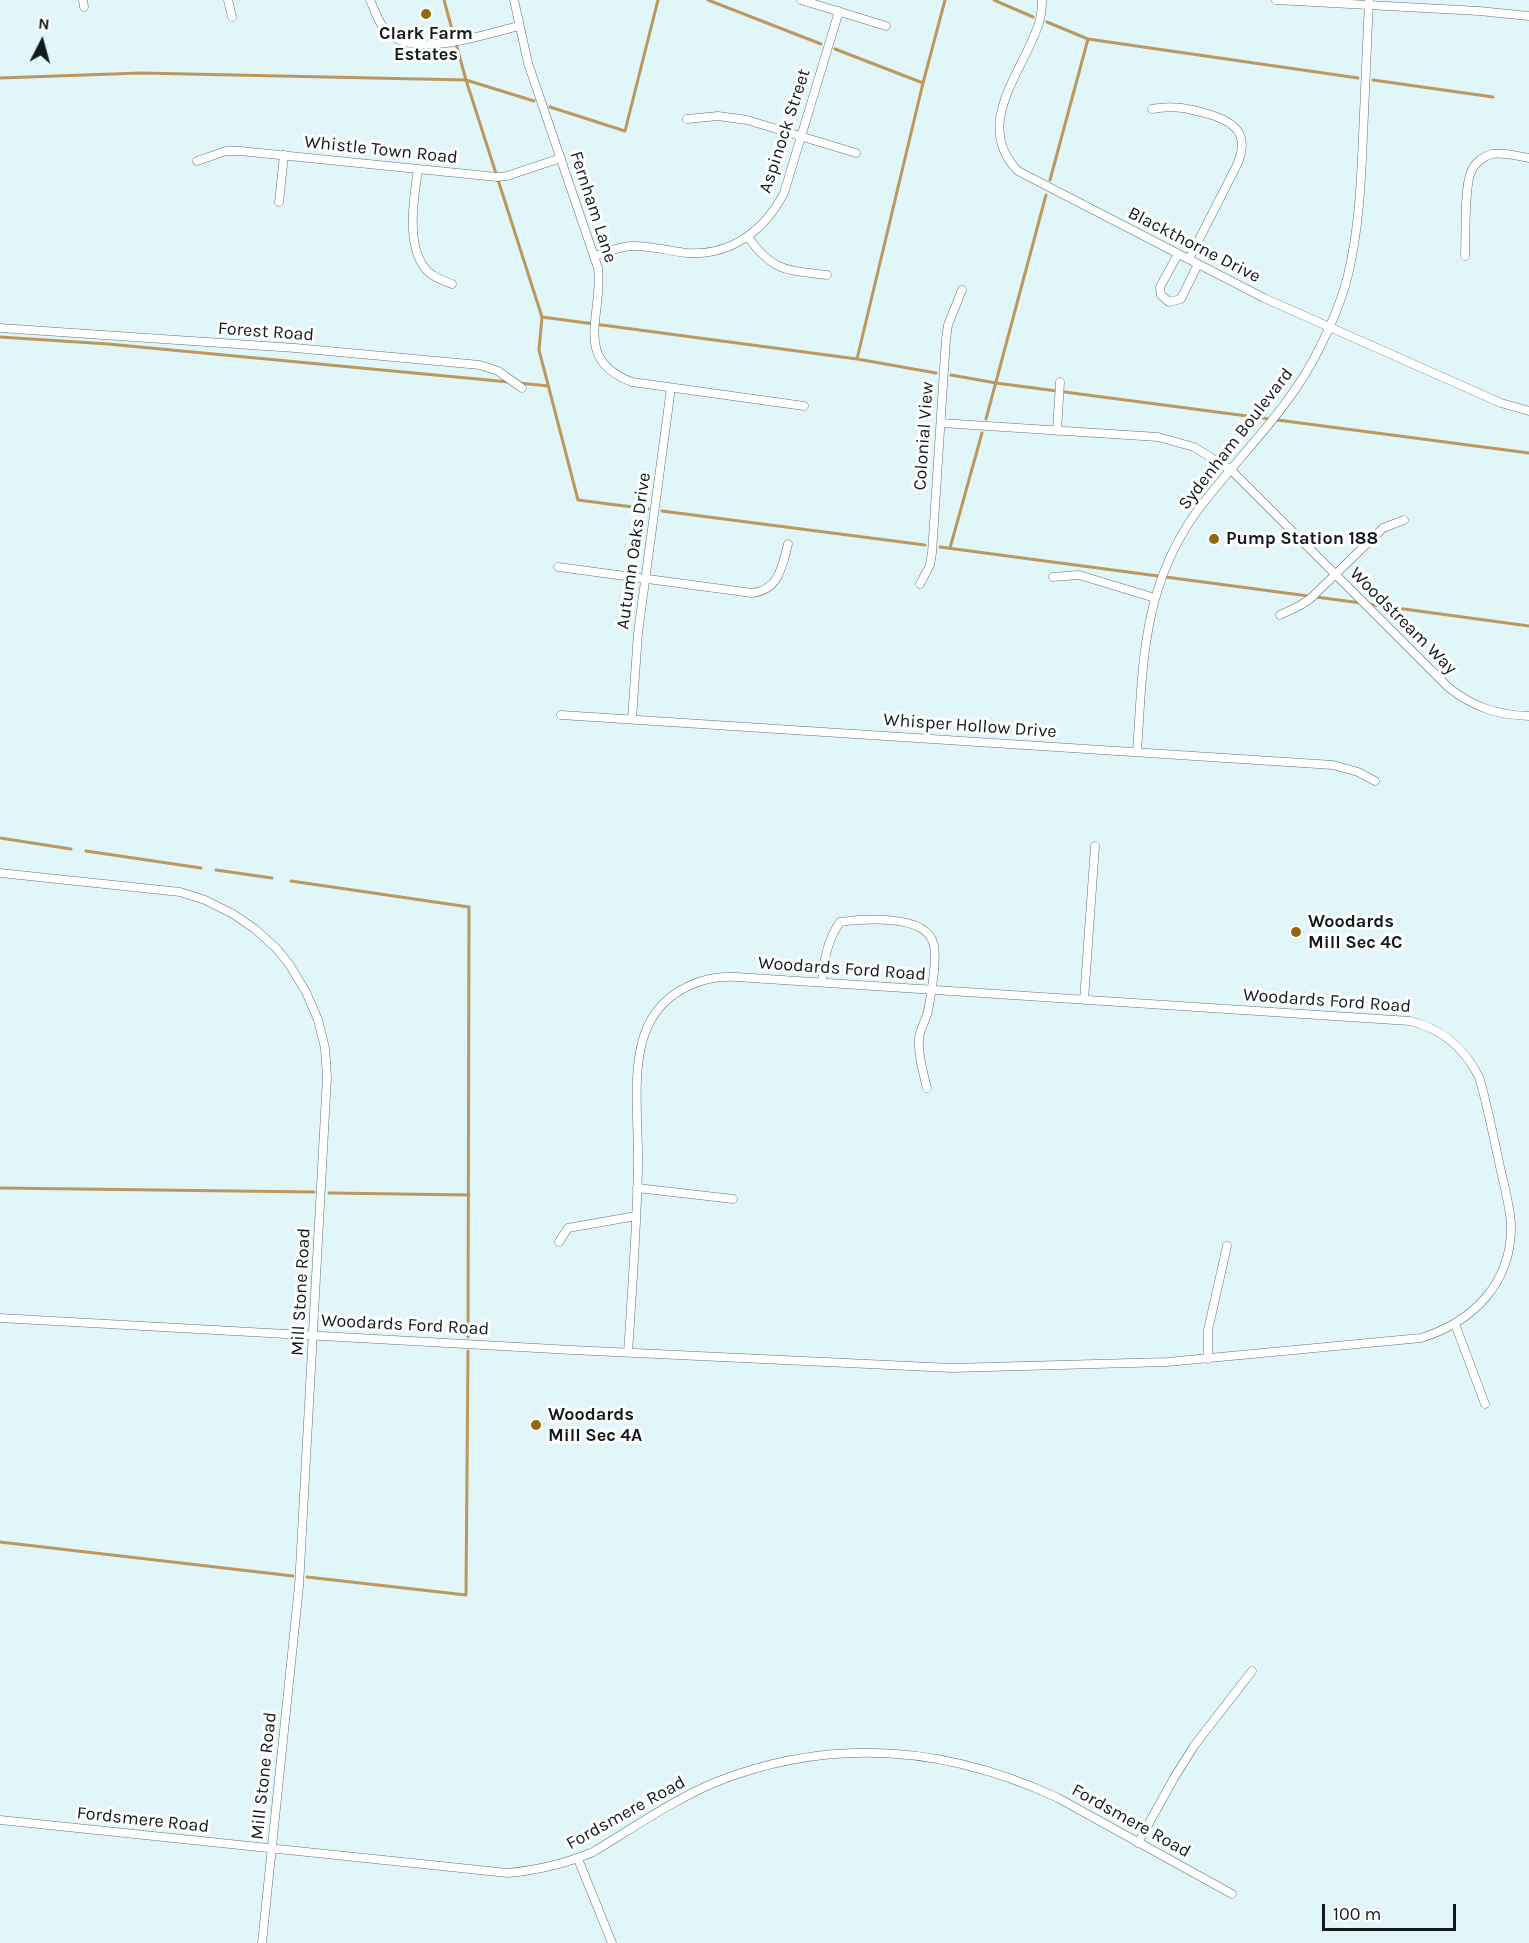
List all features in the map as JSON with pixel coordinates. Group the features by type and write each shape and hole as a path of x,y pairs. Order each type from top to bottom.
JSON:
{"street":[{"path":"228,0 232,18"},
{"path":"370,0 387,33 408,44 438,45 519,26"},
{"name":"Fernham Lane","path":"514,0 528,63 595,256 600,278 593,335 599,356 609,370 632,382 804,406"},
{"path":"801,0 886,26"},
{"name":"Blackthorne Drive","path":"1042,0 1038,27 1009,86 1000,122 1000,142 1007,158 1018,171 1264,298 1501,403 1529,411"},
{"path":"1276,0 1369,3 1479,10 1529,16"},
{"name":"Sydenham Boulevard","path":"1137,752 1146,636 1155,598 1168,561 1184,532 1290,396 1319,349 1347,277 1360,206 1369,3"},
{"name":"Aspinock Street","path":"595,256 634,246 688,253 711,252 726,248 748,237 765,223 775,209 787,183 839,11"},
{"path":"1152,109 1179,106 1223,118 1235,126 1242,143 1241,156 1237,165 1189,259"},
{"path":"687,119 732,117 856,153"},
{"name":"Whistle Town Road","path":"197,161 226,151 497,177 561,158"},
{"path":"1465,255 1468,184 1474,166 1491,154 1499,153 1529,158"},
{"path":"279,202 284,155"},
{"path":"418,169 412,219 418,253 425,268 439,279 452,284"},
{"path":"748,237 763,257 773,265 826,276"},
{"path":"1178,254 1160,287 1161,295 1169,302 1181,299 1198,264"},
{"name":"Colonial View","path":"920,584 931,560 948,325 962,290"},
{"name":"Forest Road","path":"0,328 295,348 480,365 498,371 522,388"},
{"path":"1057,431 1060,382"},
{"name":"Autumn Oaks Drive","path":"632,719 638,633 671,388"},
{"name":"Woodstream Way","path":"941,423 1168,439 1194,447 1231,470 1462,699 1500,714 1529,716"},
{"path":"1280,615 1311,598 1383,528 1404,520"},
{"path":"558,567 752,593 772,585 778,577 788,544"},
{"path":"1053,577 1079,575 1155,598"},
{"name":"Whisper Hollow Drive","path":"561,715 1333,765 1358,772 1375,781"},
{"path":"1084,1000 1095,846"},
{"name":"Mill Stone Road","path":"0,873 147,887 180,892 216,904 255,929 276,948 298,977 318,1020 325,1048 327,1077 299,1586 262,1943"},
{"path":"822,982 824,959 830,937 840,922 864,919 912,924 926,931 933,943 932,990 919,1038 927,1088"},
{"name":"Woodards Ford Road","path":"0,1318 628,1353 952,1368 1098,1365 1208,1359 1421,1338 1455,1324 1480,1305 1492,1289 1508,1255 1511,1227 1483,1089 1470,1058 1457,1044 1433,1029 1410,1021 822,982 720,977 697,982 675,994 662,1006 650,1022 639,1054 636,1216 628,1353"},
{"path":"637,1188 733,1199"},
{"path":"558,1242 568,1228 636,1216"},
{"path":"1208,1359 1208,1330 1227,1246"},
{"path":"1455,1324 1485,1404"},
{"path":"1138,1842 1194,1746 1252,1671"},
{"name":"Fordsmere Road","path":"0,1820 508,1873 539,1870 578,1859 671,1805 715,1783 767,1765 814,1756 855,1753 914,1755 958,1763 1002,1775 1058,1798 1232,1894"},
{"path":"578,1859 612,1943"}],"waterway":[{"path":"444,0 466,80 542,317 539,350 578,500 648,509"},
{"path":"550,107 625,131 658,0"},
{"path":"708,0 821,44"},
{"path":"857,359 945,0"},
{"path":"994,0 1033,17"},
{"path":"1047,22 1088,39 1358,78"},
{"path":"1050,180 1088,39"},
{"path":"835,49 923,83"},
{"path":"0,78 141,73 466,80 534,101"},
{"path":"1373,80 1493,97"},
{"path":"986,419 1046,195"},
{"path":"542,317 857,359 936,373"},
{"path":"0,337 108,344 509,382"},
{"path":"951,375 996,383 1529,453"},
{"path":"519,383 548,386"},
{"path":"950,548 982,433"},
{"path":"662,511 925,545"},
{"path":"940,547 1361,603"},
{"path":"1367,604 1529,626"},
{"path":"0,838 71,849"},
{"path":"86,851 201,868"},
{"path":"216,870 272,878"},
{"path":"291,881 469,907 468,1337"},
{"path":"0,1188 314,1192"},
{"path":"329,1193 469,1195"},
{"path":"307,1577 466,1595 468,1351"},
{"path":"0,1542 293,1576"}],"place":[{"name":"Clark Farm Estates","path":"426,14"},
{"name":"Pump Station 188","path":"1214,539"},
{"name":"Woodards Mill Sec 4C","path":"1296,932"},
{"name":"Woodards Mill Sec 4A","path":"536,1425"}]}
